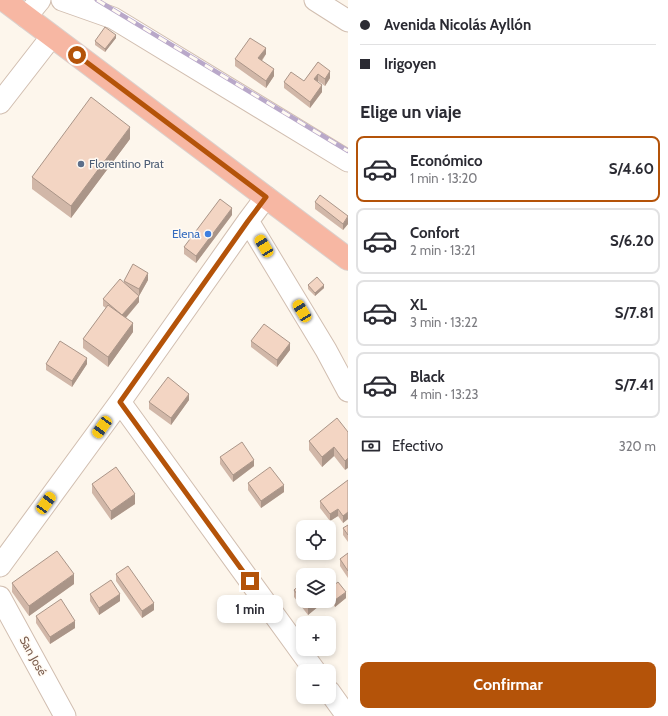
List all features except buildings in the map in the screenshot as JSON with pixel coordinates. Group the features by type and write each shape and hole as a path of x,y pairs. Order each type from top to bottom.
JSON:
{"highway":[{"path":"4,0 348,259"}],"street":[{"path":"26,17 40,0"},
{"path":"62,0 112,18 348,162"},
{"path":"315,0 348,21"},
{"path":"0,103 52,36"},
{"path":"0,566 120,402 266,197"},
{"path":"248,221 326,350 348,391"},
{"path":"120,402 310,664"},
{"name":"San José","path":"0,597 65,716"},
{"path":"336,701 347,716"}],"railway":[{"path":"97,0 348,151"}],"place":[{"name":"Florentino Prat","path":"81,164"},
{"name":"Elena","path":"208,234"}],"route":[{"path":"77,55 266,197 120,402 250,581"}]}
